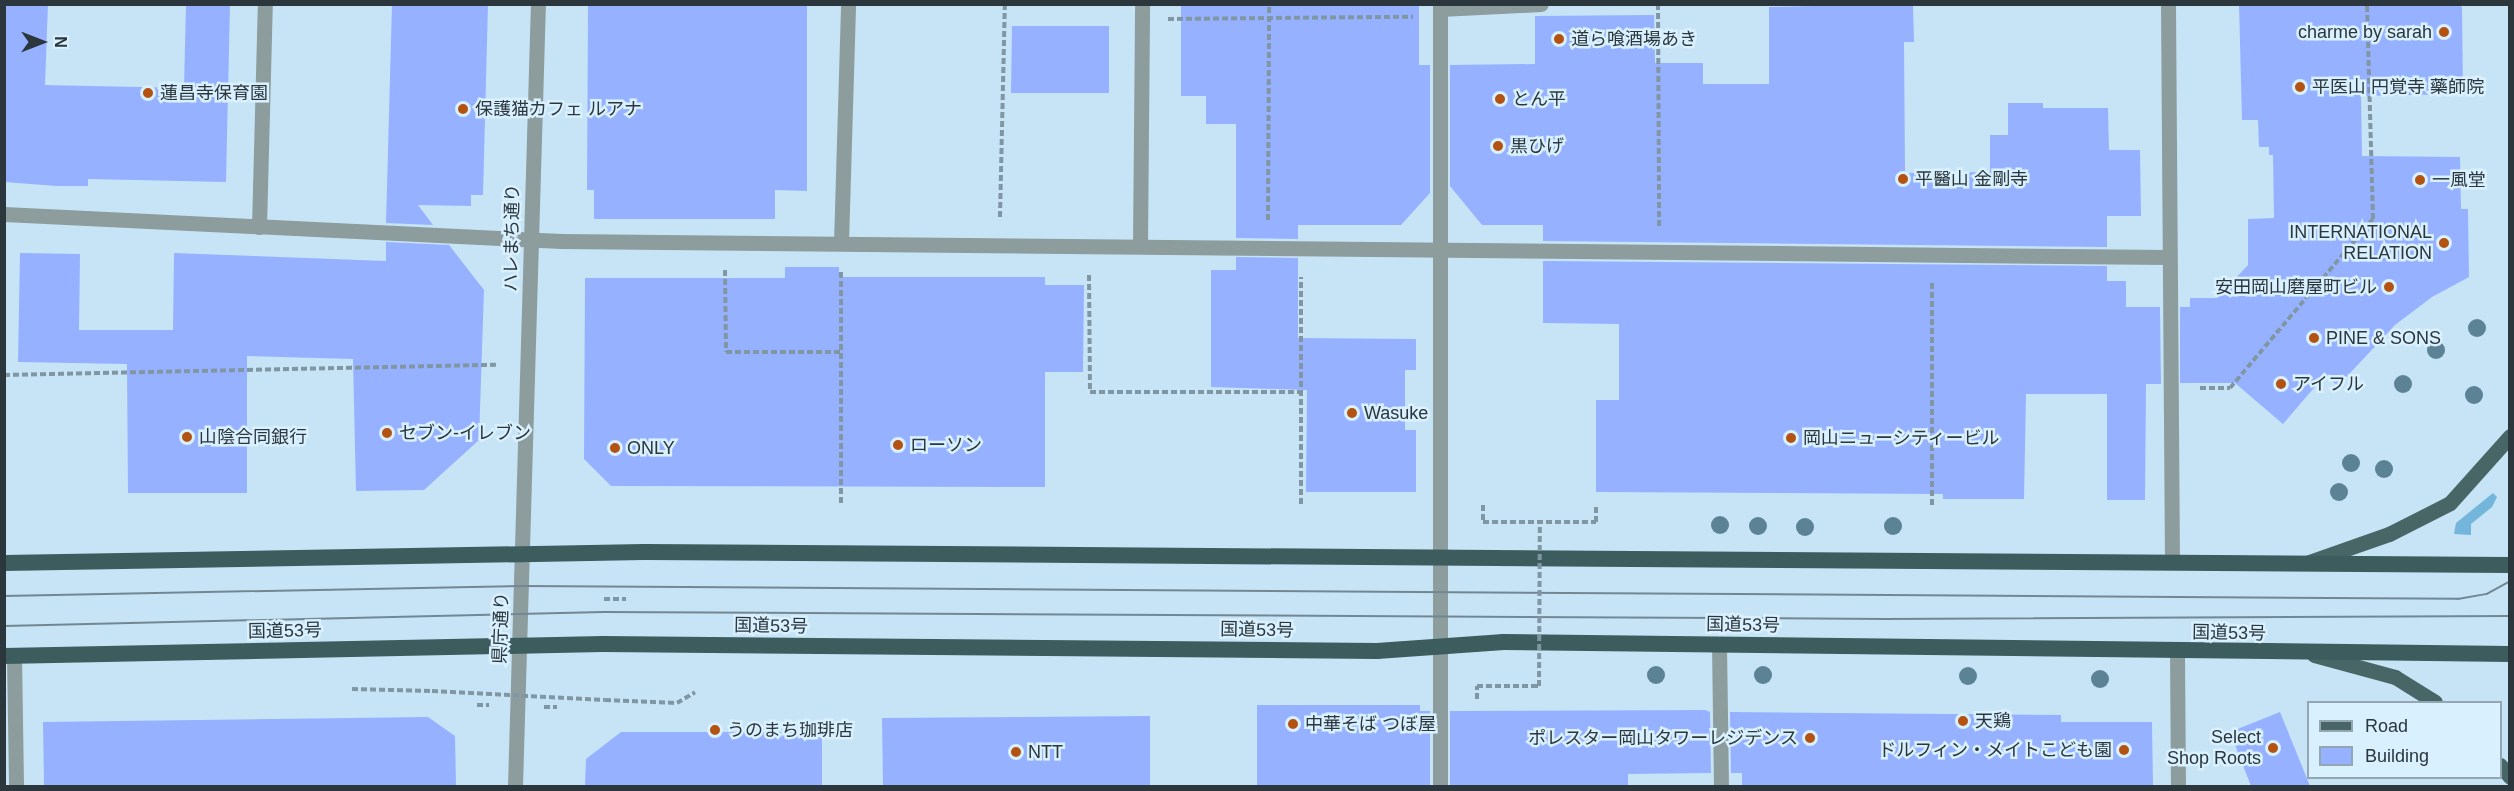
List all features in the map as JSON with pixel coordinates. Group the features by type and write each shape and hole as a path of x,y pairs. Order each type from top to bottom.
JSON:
{"highway":[{"path":"4,563 523,554 2510,565"},
{"name":"国道53号","path":"9,656 520,646 1365,651 1504,642 2510,654"}],"main road":[{"path":"2303,564 2389,534 2450,503 2510,436"},
{"path":"2306,653 2395,677 2433,701"}],"street":[{"path":"259,226 265,4"},
{"name":"ハレまち通り","path":"526,472 538,4"},
{"path":"841,243 848,4"},
{"path":"1440,786 1440,10 1541,4"},
{"path":"2168,4 2168,256 2172,562"},
{"path":"1140,245 1142,12"},
{"path":"4,214 531,240 1140,245 1440,252 2168,256"},
{"name":"県庁通り","path":"515,786 526,472"},
{"path":"1719,644 1721,786"},
{"path":"2177,651 2178,786"},
{"path":"9,656 16,786"}],"path":[{"path":"1000,244 1005,4"},
{"path":"1268,248 1269,4"},
{"path":"1658,4 1660,253"},
{"path":"2169,389 2230,388 2373,219 2367,4"},
{"path":"1142,12 1269,18 1440,10"},
{"path":"725,242 726,352 841,352"},
{"path":"841,243 841,503"},
{"path":"1089,245 1090,392 1301,392"},
{"path":"1301,504 1302,249"},
{"path":"1932,255 1932,507"},
{"path":"4,375 496,365"},
{"path":"1483,505 1483,522 1596,522 1596,506"},
{"path":"1477,699 1477,686 1539,686 1540,522"},
{"path":"604,599 626,599"},
{"path":"352,689 375,688 677,703 695,692"}],"shaded area":[{"path":"2493,493 2497,497 2492,507 2471,524 2471,535 2454,534 2456,523"}],"building":[{"path":"4,4 48,4 45,85 184,88 186,4 230,4 226,182 88,179 88,186 57,186 4,182"},
{"path":"392,4 488,4 483,195 471,195 471,206 418,205 433,225 386,223"},
{"path":"588,4 807,4 807,191 775,190 775,219 594,219 594,190 587,190"},
{"path":"1181,4 1419,4 1419,65 1430,65 1430,193 1401,225 1298,225 1298,239 1236,238 1236,124 1206,124 1206,96 1181,96"},
{"path":"1913,4 1914,42 1904,42 1905,173 1990,172 1990,135 2008,135 2008,103 2043,103 2043,108 2108,108 2109,150 2140,150 2141,216 2107,216 2107,247 1543,241 1543,225 1482,225 1450,186 1450,65 1535,64 1535,16 1654,15 1655,63 1703,63 1703,84 1769,84 1769,7"},
{"path":"2239,4 2460,4 2462,8 2463,94 2361,96 2362,156 2460,157 2461,209 2468,209 2469,277 2432,297 2395,325 2338,386 2325,375 2283,424 2235,383 2180,383 2180,307 2190,307 2190,298 2217,298 2248,265 2248,219 2274,218 2273,155 2269,155 2269,147 2259,147 2258,120 2242,120"},
{"path":"1012,26 1109,26 1109,93 1011,93"},
{"path":"386,242 449,245 484,290 479,440 424,490 356,491 353,359 247,356 247,493 128,493 127,364 18,362 20,253 80,254 79,330 173,330 174,253 386,261"},
{"path":"1236,257 1298,258 1298,338 1416,339 1416,370 1405,370 1405,430 1416,430 1416,492 1306,492 1307,390 1211,387 1211,270 1236,270"},
{"path":"1543,261 2107,266 2107,281 2126,281 2126,307 2160,307 2161,384 2146,384 2145,500 2107,500 2107,394 2026,394 2024,499 1943,499 1943,494 1596,492 1596,400 1619,400 1619,324 1543,323"},
{"path":"785,267 839,267 839,277 1045,277 1045,285 1084,285 1083,372 1045,372 1045,487 611,486 584,459 585,278 785,278"},
{"path":"1257,705 1420,705 1420,711 1430,711 1430,786 1257,786"},
{"path":"1705,710 1710,712 1711,773 1628,774 1628,786 1450,786 1450,711"},
{"path":"1730,712 2061,715 2061,722 2152,722 2153,786 1742,786 1742,773 1731,773"},
{"path":"2280,712 2310,786 2251,786 2230,732"},
{"name":"NTT","path":"1150,716 1150,786 883,786 882,718"},
{"path":"428,717 455,736 456,786 44,786 43,722"},
{"path":"621,732 822,732 822,786 585,786 586,759"}],"tram line":[{"path":"4,596 522,586 2458,599 2487,594 2510,581"},
{"path":"4,626 603,612 1886,619 2510,616"}],"place":[{"name":"charme by sarah","path":"2444,32"},
{"name":"道ら喰酒場あき","path":"1559,39"},
{"name":"平医山 円覚寺 藥師院","path":"2300,87"},
{"name":"蓮昌寺保育園","path":"148,93"},
{"name":"とん平","path":"1500,99"},
{"name":"保護猫カフェ ルアナ","path":"463,109"},
{"name":"黒ひげ","path":"1498,146"},
{"name":"平醫山 金剛寺","path":"1903,179"},
{"name":"一風堂","path":"2420,180"},
{"name":"INTERNATIONAL RELATION","path":"2444,243"},
{"name":"安田岡山磨屋町ビル","path":"2389,287"},
{"name":"PINE & SONS","path":"2314,338"},
{"name":"アイフル","path":"2281,384"},
{"name":"Wasuke","path":"1352,413"},
{"name":"セブン-イレブン","path":"387,433"},
{"name":"山陰合同銀行","path":"187,437"},
{"name":"岡山ニューシティービル","path":"1791,438"},
{"name":"ローソン","path":"898,445"},
{"name":"ONLY","path":"615,448"},
{"name":"天鶏","path":"1963,721"},
{"name":"中華そば つぼ屋","path":"1293,724"},
{"name":"うのまち珈琲店","path":"715,730"},
{"name":"ポレスター岡山タワーレジデンス","path":"1810,738"},
{"name":"Select Shop Roots","path":"2273,748"},
{"name":"ドルフィン・メイトこども園","path":"2124,750"},
{"name":"NTT","path":"1016,752"}]}
